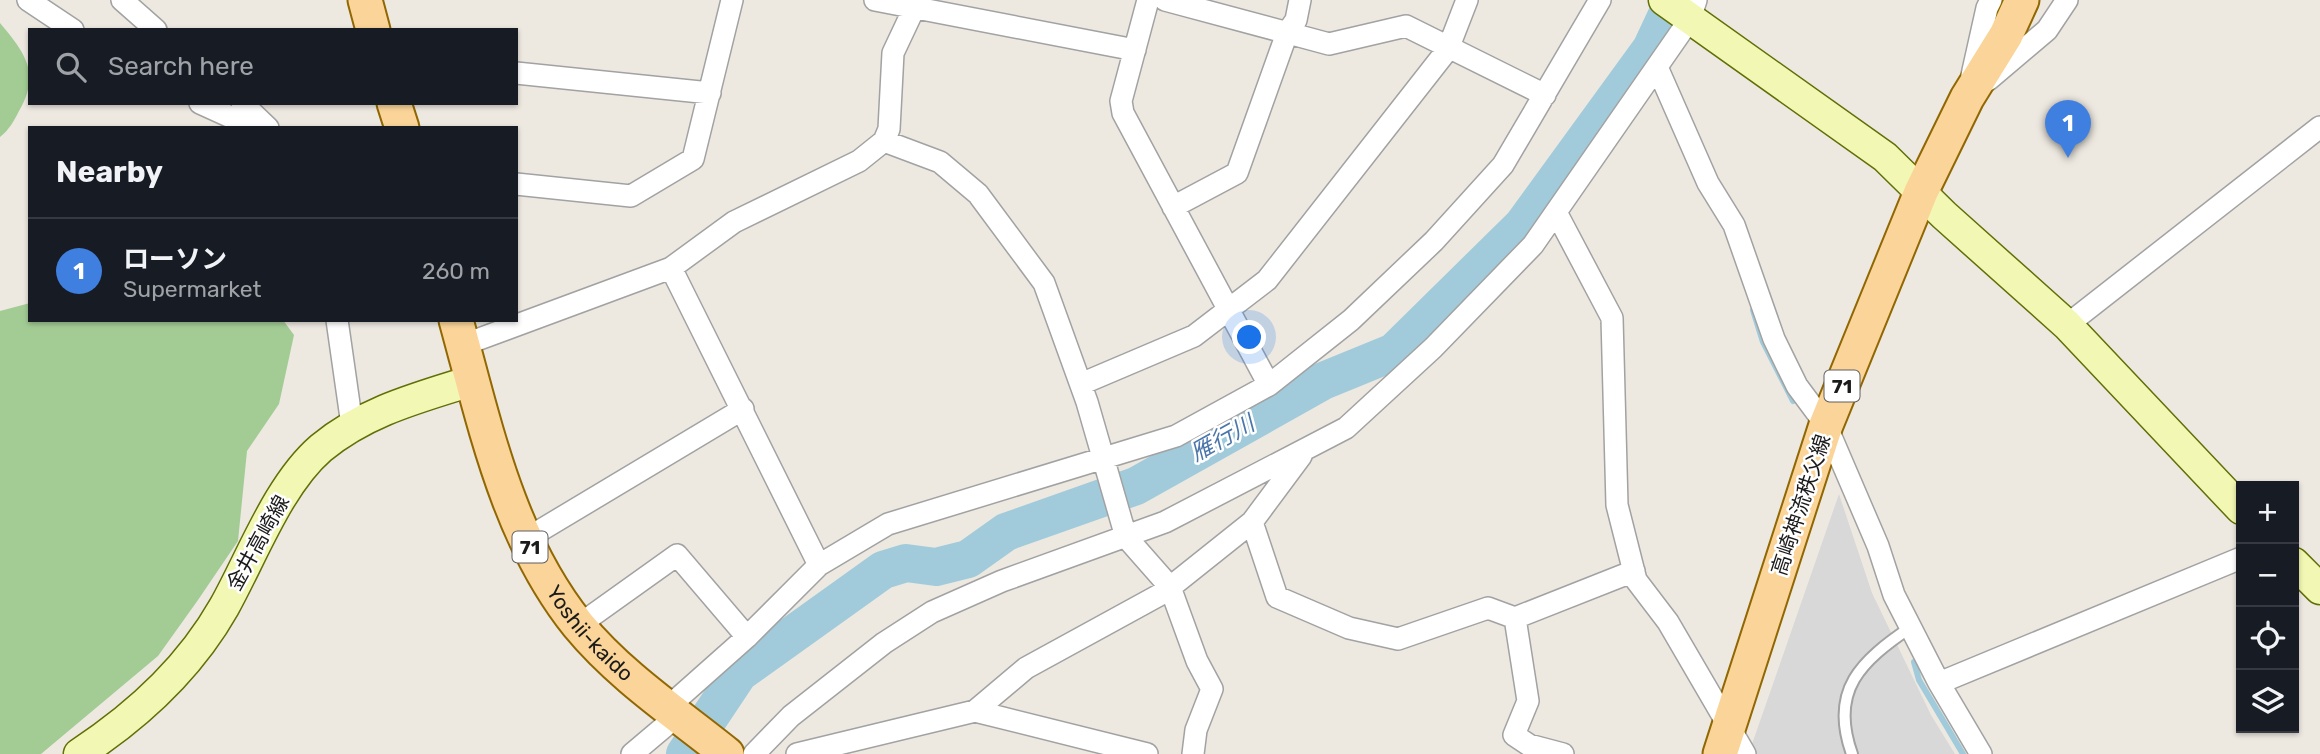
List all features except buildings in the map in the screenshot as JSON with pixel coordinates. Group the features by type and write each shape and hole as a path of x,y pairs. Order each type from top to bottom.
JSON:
{"main road":[{"path":"365,0 372,28"},
{"name":"高崎神流秩父線","path":"2006,35 2022,0"},
{"name":"高崎神流秩父線","path":"1731,745 1826,425 1921,192 1967,97 2006,35 2034,0"},
{"path":"395,105 401,126"},
{"name":"Yoshii-kaido","path":"460,333 471,381 497,467 526,539 551,587 579,625 621,670 677,716"},
{"name":"71","path":"677,716 727,754"}],"street":[{"path":"28,0 70,28"},
{"path":"122,0 154,28"},
{"path":"518,184 631,196 693,159 732,0"},
{"path":"875,0 916,3 1135,50"},
{"path":"1148,0 1121,101 1123,113 1269,386"},
{"path":"1165,0 1329,44 1406,26 1448,50 1545,95"},
{"path":"1173,207 1237,173 1287,33 1296,20 1300,0"},
{"path":"1080,384 1194,336 1267,280 1448,50 1466,0"},
{"path":"632,754 677,716 747,637 819,565 888,524 981,493 1176,436 1269,386 1351,320 1434,241 1503,165 1600,0"},
{"path":"1664,0 1693,9 1881,154 2067,325 2236,504"},
{"path":"1967,97 1991,0"},
{"path":"1967,97 2047,30 2067,0"},
{"path":"518,315 671,268 734,222 859,161 884,141 888,129 893,53 916,3"},
{"path":"754,754 791,716 884,643 932,612 1002,580 1165,522 1346,428 1433,348 1533,246 1657,67 1693,9"},
{"path":"1657,67 1708,183 1734,225 1774,339 1797,386 1826,425 1911,627 1938,683 1981,754"},
{"path":"518,74 710,93"},
{"path":"204,105 251,126"},
{"path":"244,105 266,126"},
{"path":"2067,325 2320,127"},
{"path":"884,141 940,162 978,194 1044,283 1080,384 1126,537 1170,587 1197,662 1212,689 1196,730 1192,754"},
{"path":"1557,214 1612,318 1617,505 1636,580 1668,622 1731,745"},
{"path":"671,268 819,565"},
{"path":"337,322 352,425"},
{"path":"460,333 496,322"},
{"name":"金井高崎線","path":"79,754 150,700 203,640 300,470 320,449 352,425 389,407 471,381"},
{"path":"526,539 743,409"},
{"path":"797,754 975,711 1026,668 1109,625 1170,587 1252,522 1307,449"},
{"path":"1252,522 1277,597 1349,628 1398,639 1488,608 1515,618 1634,571"},
{"path":"579,625 677,555 747,637"},
{"path":"1938,683 2236,560"},
{"path":"2299,568 2320,589"},
{"path":"1515,618 1528,701 1514,735 1529,745 1563,754"},
{"path":"975,711 1140,753"}],"lane":[{"path":"1852,754 1843,709 1854,675 1876,651 1911,627"}],"shaded area":[{"path":"1839,494 1872,593 1931,715 1955,754 1754,754 1751,747"}],"green space":[{"path":"0,23 23,54 28,69 28,89 17,115 0,137"},
{"path":"28,304 28,322 284,322 294,335 279,404 247,451 238,541 158,656 41,754 0,754 0,311"}],"waterway":[{"name":"雁行川","path":"685,754 739,673 883,570 906,563 936,567 968,559 1006,532 1136,486 1323,381 1394,352 1523,225 1651,49 1674,0"},
{"path":"1753,310 1763,342 1793,401"},
{"path":"1914,662 1919,680 1963,754"}],"place":[{"name":"ローソン","path":"2068,158"}]}
